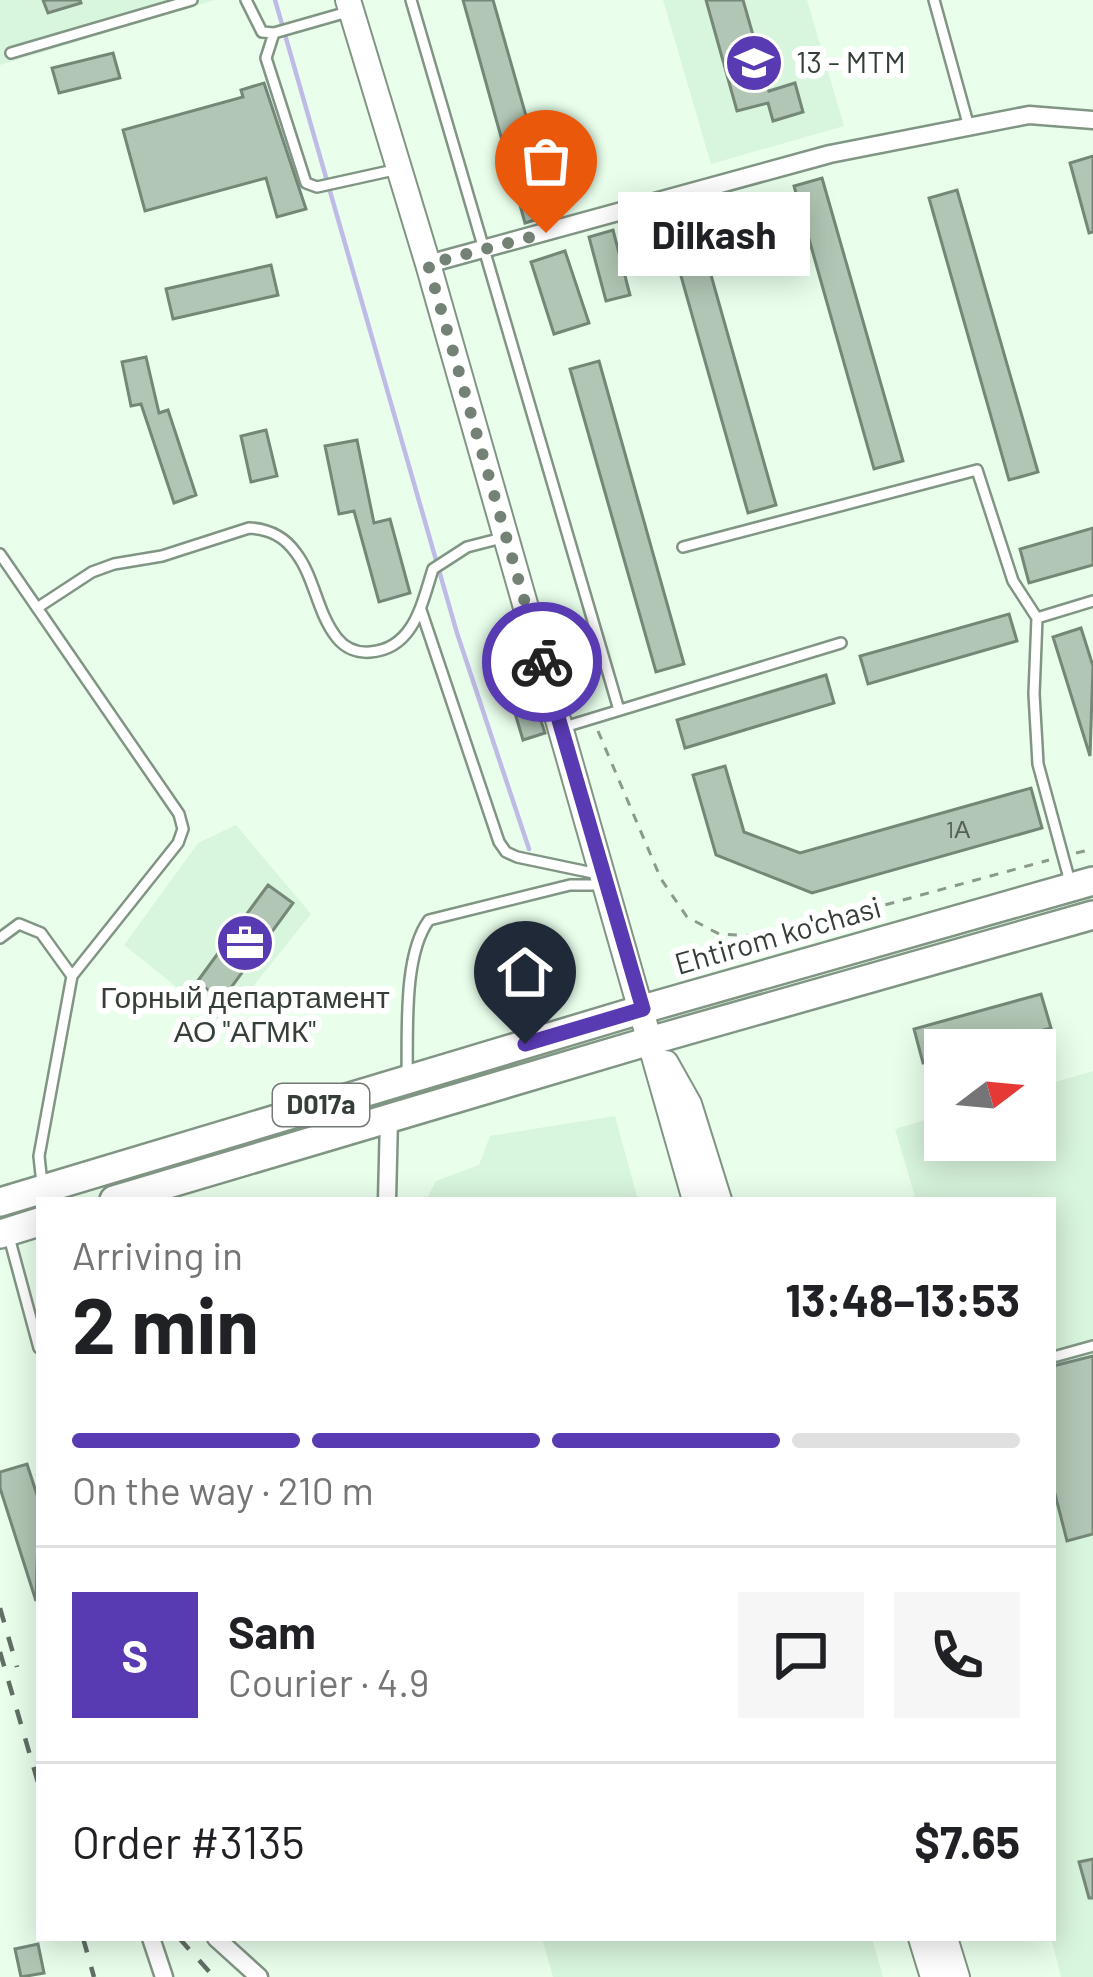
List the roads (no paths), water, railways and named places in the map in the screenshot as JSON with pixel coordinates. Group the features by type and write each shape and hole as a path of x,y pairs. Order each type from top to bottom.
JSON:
{"main road":[{"path":"350,5 694,1197"},
{"name":"Ehtirom ko'chasi","path":"0,1202 643,1009 1082,884"},
{"name":"D017a","path":"124,1197 1093,915"},
{"path":"652,1040 689,1104 718,1197"},
{"path":"4,1233 36,1223"},
{"path":"922,1941 933,1977"},
{"path":"946,1941 957,1977"}],"street":[{"path":"428,264 830,154 1029,115 1093,120"},
{"path":"387,1197 388,1118"},
{"path":"152,1941 164,1977"},
{"path":"219,1941 259,1977"}],"lane":[{"path":"11,52 192,0"},
{"path":"246,0 262,32 282,31 350,5"},
{"path":"410,0 619,710"},
{"path":"934,0 969,127"},
{"path":"282,31 266,58 306,182 331,183 399,169"},
{"path":"683,547 977,470 1013,581 1036,618 1038,764 1064,856 1082,884"},
{"path":"37,608 92,572 114,564 162,556 249,528 264,529 282,537 299,556 335,636 348,648 376,652 408,632 421,610 433,569 467,547 506,537"},
{"path":"0,554 179,814 183,829 178,843 72,976 39,1156 42,1190"},
{"path":"1036,618 1093,602"},
{"path":"421,610 499,842 517,856 605,880"},
{"path":"561,728 841,643"},
{"path":"407,1080 408,1012 418,935 429,920 605,880"},
{"path":"0,938 19,924 41,933 72,976"},
{"path":"4,1233 36,1338"},
{"path":"1057,1356 1093,1346"}],"waterway":[{"path":"275,0 457,633 529,849"}],"railway":[{"path":"0,1608 17,1667"},
{"path":"0,1652 36,1776"},
{"path":"84,1941 94,1977"},
{"path":"182,1941 214,1977"}],"place":[{"name":"13 - MTM","path":"754,63"},
{"name":"Dilkash","path":"546,233"},
{"name":"Горный департамент АО \"АГМК\"","path":"245,943"}]}
